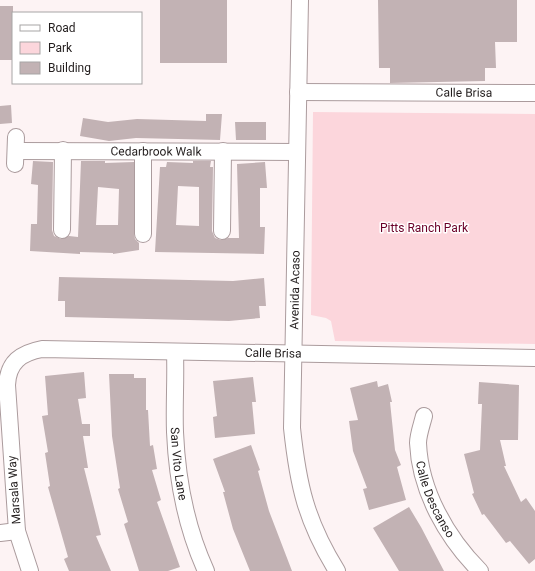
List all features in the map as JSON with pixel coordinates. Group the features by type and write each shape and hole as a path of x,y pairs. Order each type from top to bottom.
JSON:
{"street":[{"name":"Avenida Acaso","path":"300,0 292,428 296,472 305,506 320,543 337,571"},
{"name":"Calle Brisa","path":"298,92 535,93"},
{"name":"Cedarbrook Walk","path":"16,150 296,152"},
{"path":"62,230 64,150"},
{"path":"143,151 143,234"},
{"path":"222,231 223,151"},
{"name":"Calle Brisa","path":"14,362 27,352 42,349 535,358"},
{"name":"San Vito Lane","path":"175,352 175,432 183,503 195,546 206,571"},
{"name":"Marsala Way","path":"14,362 7,374 7,385 17,531 30,571"},
{"name":"Calle Descanso","path":"424,416 418,442 422,475 445,526 459,547 480,571"},
{"path":"0,533 17,531"}],"green space":[{"name":"Pitts Ranch Park","path":"313,112 535,114 535,344 335,341 331,321 326,318 311,315"}],"building":[{"path":"160,0 227,0 227,63 160,63"},
{"path":"378,0 517,0 517,42 495,42 496,68 485,68 485,81 390,83 390,68 379,68"},
{"path":"0,6 13,6 12,60 0,60"},
{"path":"11,105 12,123 0,124 0,106"},
{"path":"206,114 222,114 220,140 136,138 109,141 80,136 83,118 108,122 137,119 206,121"},
{"path":"235,122 266,122 266,140 236,140"},
{"path":"33,161 53,162 52,230 54,236 61,239 69,236 78,237 81,161 105,161 105,163 134,162 134,234 135,239 139,243 139,250 113,254 30,251 31,224 37,224 38,185 31,184","holes":["98,187 119,189 118,225 96,225"]},
{"path":"193,161 211,161 210,167 213,167 212,231 215,238 221,240 228,238 239,238 237,164 265,162 267,188 260,188 260,227 265,227 264,254 155,252 160,167 166,167 167,162 193,163","holes":["178,186 199,187 199,226 176,225"]},
{"path":"59,277 233,281 264,278 266,306 259,306 260,318 229,321 65,317 65,301 58,301"},
{"path":"84,372 86,398 78,399 82,424 90,424 90,436 83,436 88,468 84,468 101,535 96,536 111,571 69,571 64,559 68,557 48,487 50,486 45,453 48,452 42,416 48,415 45,376"},
{"path":"109,374 134,374 134,378 146,378 146,410 148,410 150,446 153,445 157,469 152,470 161,500 157,502 180,567 168,571 139,571 124,524 128,522 118,489 120,488 112,436"},
{"path":"253,377 256,402 252,402 255,434 215,438 213,417 217,416 213,381"},
{"path":"377,381 378,387 388,384 392,402 390,402 395,450 401,465 397,467 406,500 369,510 363,489 367,488 353,451 349,421 358,420 350,388"},
{"path":"479,382 519,385 518,440 500,440 506,466 504,466 521,502 526,498 535,511 535,559 529,564 510,541 506,543 484,514 482,515 472,494 474,493 464,454 480,450 482,404 478,404"},
{"path":"251,445 260,470 258,471 269,511 292,571 250,571 233,529 223,492 225,492 213,459"},
{"path":"409,507 444,571 399,571 373,528"}]}
